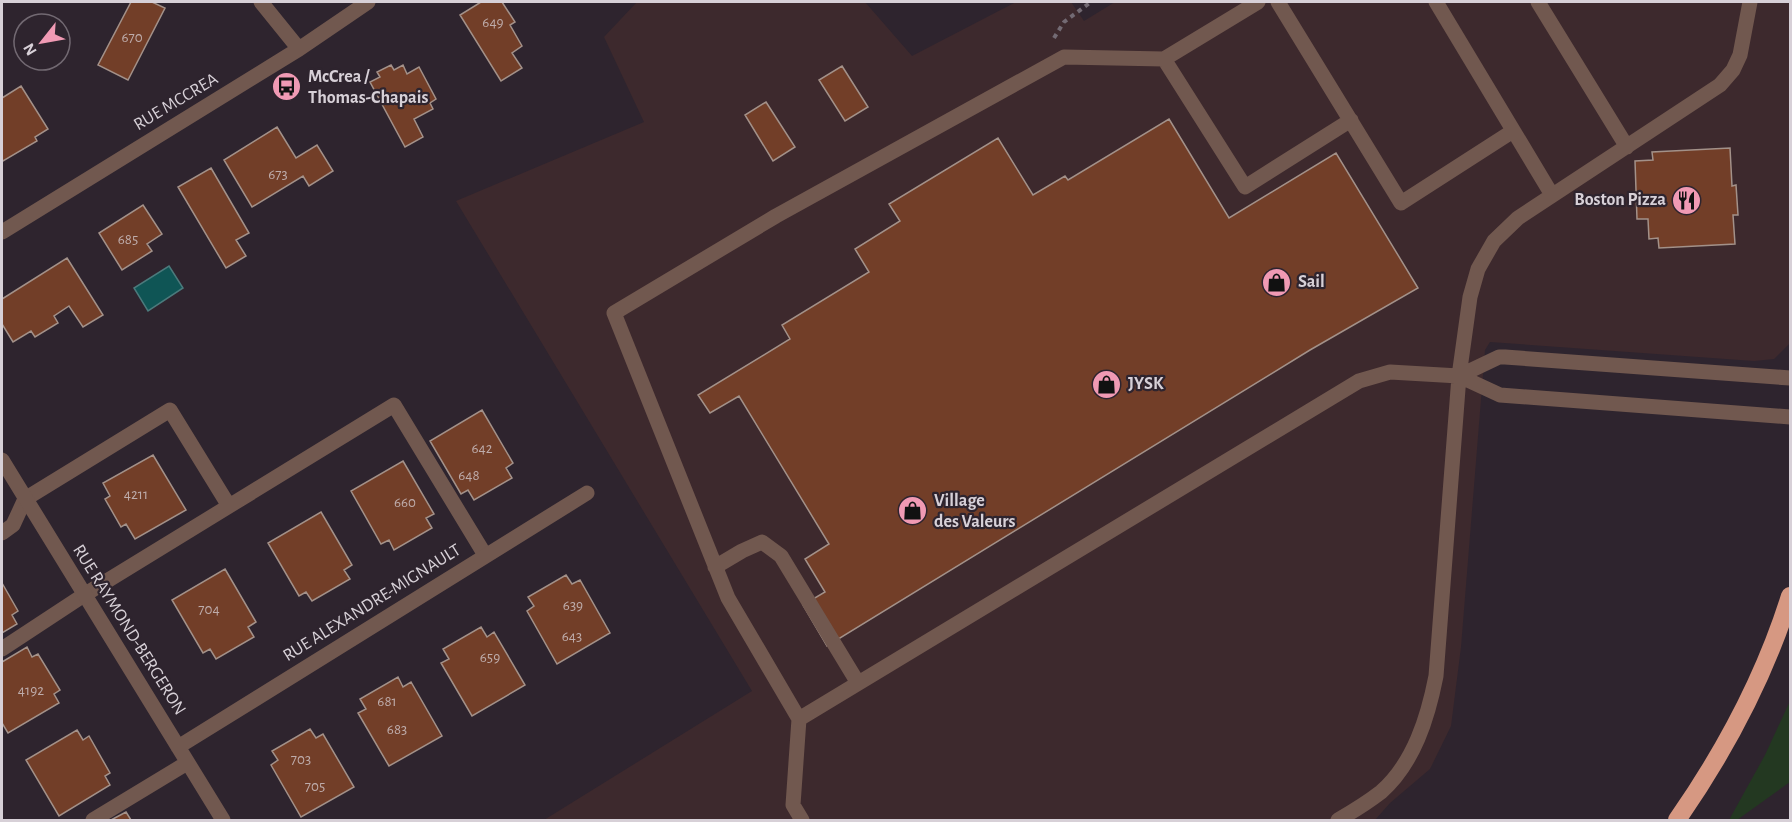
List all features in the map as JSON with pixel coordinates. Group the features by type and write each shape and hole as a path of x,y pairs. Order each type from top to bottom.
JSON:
{"highway":[{"path":"1677,820 1716,761 1743,711 1791,596"}],"street":[{"path":"261,2 299,50"},
{"name":"RUE MCCREA","path":"2,231 299,50 368,2"},
{"path":"802,820 793,805 799,719 728,598 614,313 776,216 1064,57 1164,59 1258,2"},
{"path":"1278,2 1401,203 1513,131"},
{"path":"1436,2 1552,195"},
{"path":"1538,2 1627,147"},
{"path":"1338,820 1381,791 1400,771 1430,709 1436,676 1459,376 1470,297 1478,269 1494,241 1518,218 1720,86 1733,70 1740,55 1750,2"},
{"path":"1164,59 1245,187 1350,120"},
{"path":"1459,376 1499,357 1505,357 1791,378"},
{"path":"799,719 1359,381 1390,372 1459,376 1500,395 1791,417"},
{"path":"2,649 84,595 394,405 485,555"},
{"path":"2,533 13,525 25,499 170,410 229,506"},
{"name":"RUE RAYMOND-BERGERON","path":"2,460 223,820"},
{"name":"RUE ALEXANDRE-MIGNAULT","path":"178,747 587,493"},
{"path":"715,567 762,542 781,556 858,683"},
{"path":"93,820 187,763"}],"path":[{"path":"1050,65 1054,37 1064,22 1091,2"}],"shaded area":[{"path":"637,2 865,2 912,56 1016,2 1071,2 1084,21 1115,2 1790,2 1790,343 1774,359 1754,361 1490,342 1485,350 1461,647 1451,726 1430,769 1390,803 1375,820 544,820 752,691 456,201 644,122 604,37"},
{"path":"169,266 183,288 148,311 134,288"},
{"path":"1790,701 1790,782 1737,820 1729,820 1765,755"}],"building":[{"path":"131,2 152,2 165,8 128,80 98,65"},
{"path":"481,2 502,2 515,22 510,25 522,46 512,53 522,68 501,81 460,15"},
{"path":"391,65 394,70 403,65 407,74 419,67 436,99 430,103 433,109 414,119 423,137 405,147 370,82 380,77 377,72"},
{"path":"842,66 868,107 845,121 819,80"},
{"path":"21,86 48,129 35,137 37,141 3,161 2,98"},
{"path":"766,102 795,147 773,161 745,115"},
{"path":"1169,119 1229,218 1336,153 1418,288 1310,350 827,646 803,605 825,592 805,559 829,544 739,396 710,413 698,395 790,339 782,325 869,272 855,249 900,221 889,204 998,138 1033,195 1065,176 1068,180"},
{"path":"277,127 296,158 317,145 333,171 309,186 303,176 252,207 224,160"},
{"name":"Boston Pizza","path":"1730,148 1732,186 1736,185 1738,215 1733,215 1735,244 1659,248 1658,238 1649,239 1648,219 1637,219 1635,161 1653,160 1652,152"},
{"path":"211,168 249,233 236,240 246,256 226,268 178,187"},
{"path":"143,205 162,234 147,244 152,251 122,270 99,233"},
{"path":"67,258 103,315 83,327 69,306 54,316 58,323 35,337 31,331 13,342 2,324 2,299"},
{"path":"482,410 513,463 506,468 512,478 474,500 468,490 461,494 430,441"},
{"path":"153,455 186,510 135,539 126,524 121,527 105,499 110,496 103,483"},
{"path":"403,461 434,514 426,518 432,528 394,550 389,540 381,544 351,491"},
{"path":"321,512 352,565 344,570 350,579 312,601 306,592 299,596 268,543"},
{"path":"225,569 256,622 248,627 254,637 216,659 210,649 203,653 172,600"},
{"path":"566,575 572,584 580,580 610,633 557,664 527,611 534,606 528,597"},
{"path":"2,583 18,611 12,615 17,624 2,633"},
{"path":"481,627 487,637 494,632 525,685 472,716 441,663 449,659 443,649"},
{"path":"27,647 32,657 38,654 60,690 54,694 59,703 8,733 2,723 2,662"},
{"path":"398,677 403,687 411,682 442,736 389,766 358,713 366,709 360,699"},
{"path":"310,729 316,738 323,734 354,787 301,817 271,765 278,760 272,751"},
{"path":"77,730 83,740 89,736 110,773 105,776 110,785 59,816 26,760"},
{"path":"126,812 131,820 111,820"}],"place":[{"name":"McCrea / Thomas-Chapais","path":"287,87"},
{"name":"Boston Pizza","path":"1687,200"},
{"name":"Sail","path":"1277,282"},
{"name":"JYSK","path":"1107,384"},
{"name":"Village des Valeurs","path":"913,511"}]}
